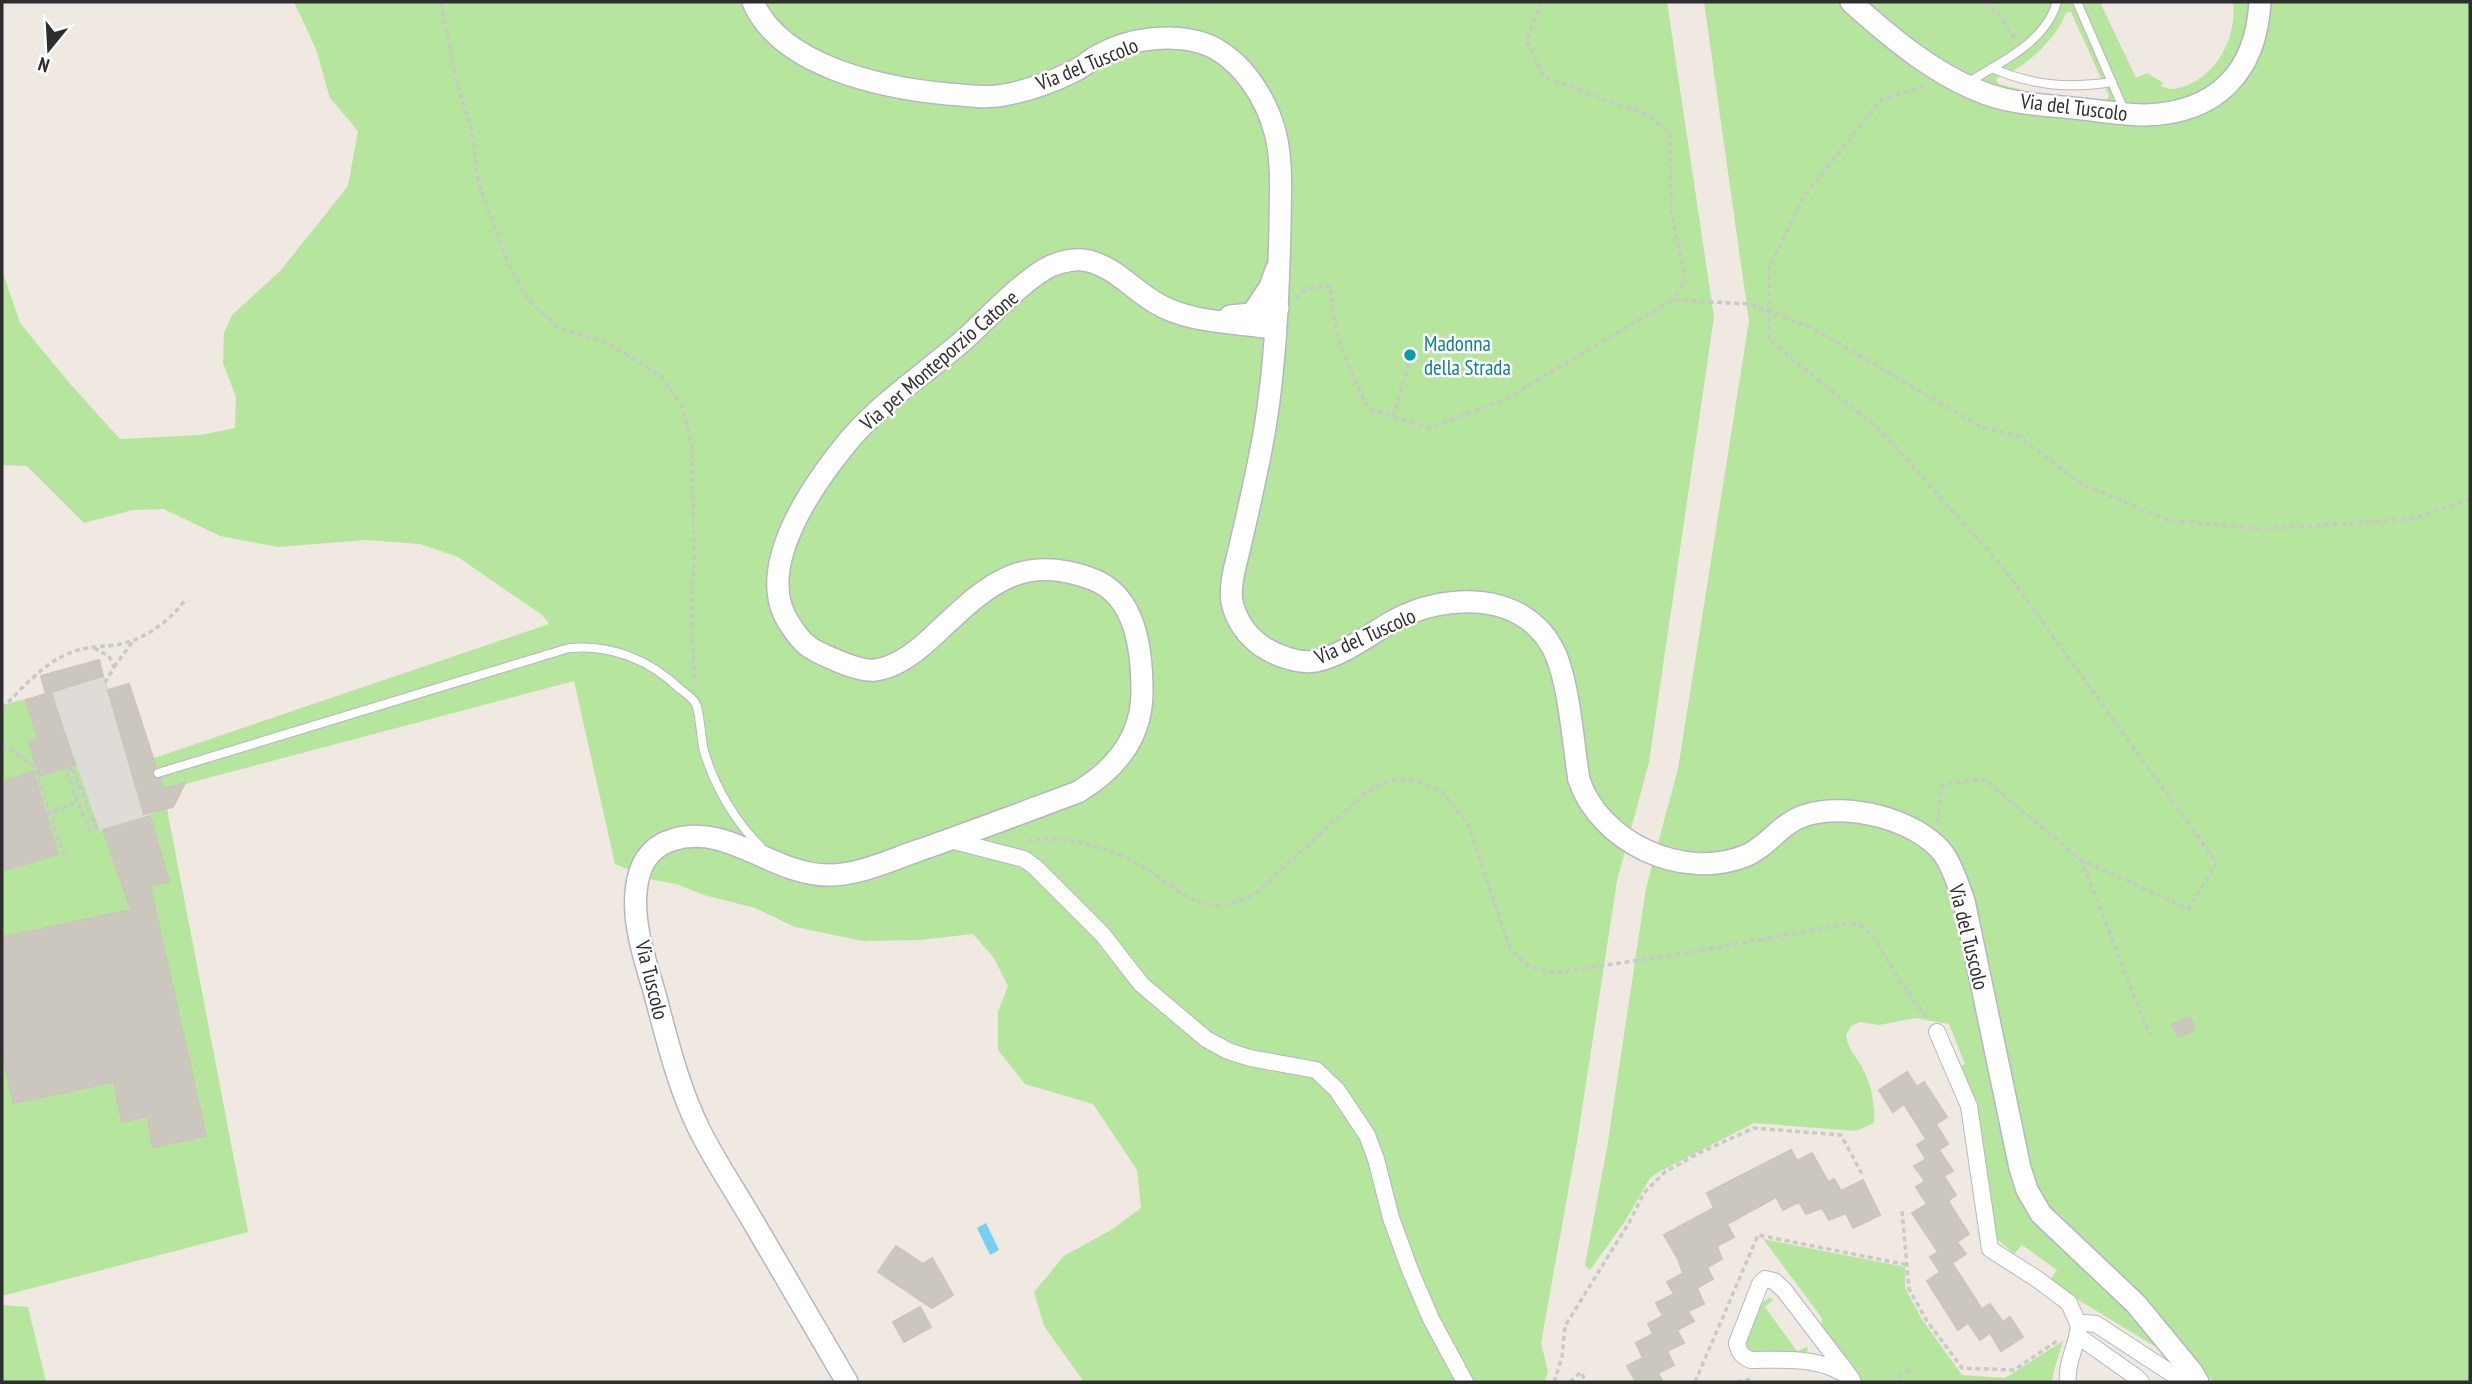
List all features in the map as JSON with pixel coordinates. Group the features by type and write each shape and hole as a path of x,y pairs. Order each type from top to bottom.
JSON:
{"street":[{"name":"Via del Tuscolo","path":"753,2 760,19 772,31 812,58 843,73 870,81 929,92 985,97 1005,95 1073,72 1101,54 1136,42 1155,39 1184,39 1209,46 1251,79 1264,102 1275,131 1280,155 1278,314 1261,454 1231,593 1238,618 1254,640 1268,650 1309,662 1321,660 1399,618 1454,603 1494,603 1519,613 1538,628 1550,643 1560,663 1579,780 1585,799 1601,819 1644,851 1703,864 1745,856 1764,844 1783,826 1807,814 1836,811 1862,812 1890,820 1914,828 1934,843 1945,856 1964,901 2020,1168 2027,1190 2041,1214 2136,1304 2195,1377"},
{"name":"Via del Tuscolo","path":"1851,2 1914,53 1957,81 1988,95 2029,104 2143,115 2168,113 2198,105 2222,91 2241,70 2254,42 2260,2"},
{"name":"Via per Monteporzio Catone","path":"950,839 1078,792 1097,780 1121,756 1137,728 1142,708 1142,684 1136,640 1126,607 1102,583 1058,568 1034,569 1009,576 988,587 912,656 874,670 842,663 805,646 783,615 776,578 788,535 823,472 867,420 1051,265 1070,260 1087,260 1107,267 1156,304 1183,315 1207,318"},
{"path":"1207,318 1252,314 1270,287 1279,262"},
{"path":"1207,318 1265,327 1278,314"},
{"path":"1207,318 1244,330 1274,354"},
{"name":"Via Tuscolo","path":"847,1382 709,1148 678,1078 645,958 635,901 639,875 645,858 660,844 679,838 698,836 723,839 761,858 802,872 822,875 845,874 950,839"},
{"path":"950,839 1024,859 1035,867 1103,934 1141,984 1206,1038 1228,1051 1250,1058 1305,1066 1323,1075 1337,1090 1367,1135 1391,1218 1410,1270 1431,1319 1465,1382"},
{"path":"1937,1032 1969,1106 1990,1249 2069,1303 2079,1331 2141,1382"},
{"path":"1765,1279 1774,1281 1784,1290 1852,1380 1827,1364 1804,1359 1744,1358 1737,1343 1760,1284 1765,1279"},
{"path":"2068,1382 2067,1369 2079,1331 2086,1322 2096,1324 2174,1375 2195,1377"}],"lane":[{"path":"1957,81 1993,68 2021,51 2049,20 2057,2"},
{"path":"2077,2 2125,113"},
{"path":"1993,68 2019,78 2044,83 2073,86 2112,82"},
{"path":"158,773 569,648 589,646 633,656 668,677 695,703 705,754 717,786 752,838 770,856 802,872"}],"path":[{"path":"441,2 455,76 472,132 478,182 508,263 527,299 559,328 604,341 661,376 682,406 692,447 694,556 691,620 695,703"},
{"path":"1278,314 1305,289 1331,286 1331,310 1349,370 1369,409 1428,428 1502,401 1673,300 1685,279 1671,211 1670,134 1648,115 1544,77 1526,40 1542,2"},
{"path":"1985,2 2000,16 2021,51"},
{"path":"1934,843 1942,785 1984,779 2080,859 2188,909 2217,863 2002,566 1881,431 1769,340 1769,268 1804,196 1881,100 1957,81"},
{"path":"1673,300 1750,304 1812,328 1979,426 2019,437 2082,484 2168,520 2262,529 2414,519 2470,499"},
{"path":"1394,417 1409,363"},
{"path":"2,708 40,671 64,655 92,647 133,641 153,631 186,600"},
{"path":"105,683 133,641"},
{"path":"92,647 109,656 114,667"},
{"path":"2,745 34,767 66,861"},
{"path":"73,769 96,828 89,830 78,803 66,771 73,769"},
{"path":"1026,842 1040,839 1086,843 1128,858 1192,899 1221,907 1240,903 1257,892 1365,793 1389,780 1416,782 1441,791 1468,824 1510,948 1528,966 1553,973 1686,953 1851,923 1863,927 1874,937 1900,981 1937,1032"},
{"path":"48,813 78,803"},
{"path":"2080,859 2150,1035"},
{"path":"1554,1382 1562,1357 1565,1326 1630,1221 1644,1193 1665,1172 1754,1128 1841,1135 1863,1176"},
{"path":"1902,1211 1909,1289 1927,1321 1962,1368 2014,1370 2079,1331"},
{"path":"1695,1382 1758,1235 1908,1265"},
{"path":"1891,1382 1909,1370"},
{"path":"1570,1382 1581,1372 1586,1382"}],"green space":[{"path":"294,2 1667,2 1714,317 1649,762 1617,881 1577,1142 1541,1343 1548,1371 1545,1382 1084,1382 1044,1326 1034,1292 1064,1256 1111,1230 1141,1208 1137,1170 1093,1104 1025,1084 998,1050 998,1012 1008,986 994,958 973,934 920,940 863,941 795,927 755,908 704,895 676,884 653,880 615,864 574,681 185,784 173,807 167,809 248,1232 2,1296 2,705 46,694 41,676 99,660 108,690 129,684 154,758 549,624 542,615 458,557 420,544 366,540 278,547 220,536 164,509 133,510 84,523 27,466 2,465 2,270 20,323 120,439 201,435 235,428 236,397 223,363 224,333 232,315 281,270 348,186 358,131 330,98 316,49"},
{"path":"1704,2 2100,2 2136,78 2147,73 2163,83 2161,86 2171,89 2199,79 2217,62 2229,39 2233,2 2470,2 2470,1382 2213,1382 2203,1367 2159,1349 2049,1282 2057,1270 2022,1245 2014,1254 1987,1230 1956,1069 1965,1064 1949,1024 1915,1018 1879,1025 1860,1022 1851,1026 1846,1035 1869,1084 1874,1123 1856,1131 1754,1123 1650,1178 1626,1220 1590,1270 1585,1265 1607,1148 1646,888 1678,769 1749,321","holes":["2071,12 2109,96 2105,102 2025,91 1999,84 1996,79 2018,68 2038,52 2054,34 2066,13"]},
{"path":"1763,1239 1905,1267 1905,1288 1921,1318 1962,1375 2005,1378 2063,1341 2052,1382 1862,1382 1850,1361 1821,1331 1822,1318"},
{"path":"1769,1298 1774,1299 1765,1307 1797,1351 1807,1347 1808,1351 1803,1354 1754,1355 1745,1349 1745,1342 1763,1302"},
{"path":"2,1305 28,1307 46,1382 2,1382"}],"shaded area":[{"path":"103,676 141,805 157,811 150,816 100,831 56,706 50,708 46,694"}],"water":[{"path":"986,1223 999,1250 990,1255 977,1228"}],"building":[{"path":"99,660 103,676 51,692 75,765 40,776 29,742 38,739 26,700 46,694 41,676"},
{"path":"129,684 156,767 152,776 160,779 163,789 185,783 173,807 144,814 108,690"},
{"path":"33,772 58,854 2,871 2,782"},
{"path":"150,816 169,882 150,886 206,1136 153,1147 147,1116 122,1122 114,1082 13,1103 2,1049 2,937 131,910 103,830"},
{"path":"2190,1017 2195,1030 2178,1037 2172,1024"},
{"path":"1907,1072 1917,1087 1924,1082 1947,1117 1936,1124 1948,1144 1939,1150 1953,1171 1944,1176 1956,1195 1948,1201 1969,1234 1957,1242 1966,1254 1952,1263 1982,1309 1990,1304 2003,1322 2010,1317 2023,1337 2001,1351 1990,1333 1980,1340 1968,1323 1958,1330 1927,1281 1940,1272 1930,1257 1938,1252 1912,1213 1927,1204 1916,1187 1925,1181 1914,1166 1926,1159 1917,1145 1926,1139 1904,1104 1893,1112 1879,1090"},
{"path":"1791,1150 1797,1161 1812,1153 1828,1182 1834,1179 1841,1191 1863,1180 1880,1215 1853,1228 1846,1213 1829,1220 1822,1208 1806,1214 1799,1202 1783,1210 1776,1197 1727,1224 1734,1237 1717,1246 1722,1259 1707,1267 1713,1279 1697,1288 1704,1304 1688,1311 1694,1321 1677,1330 1684,1343 1667,1351 1674,1365 1658,1373 1663,1382 1636,1382 1627,1366 1643,1358 1636,1343 1653,1334 1648,1324 1663,1316 1656,1303 1674,1294 1667,1282 1683,1273 1664,1235 1714,1208 1707,1193"},
{"path":"896,1246 923,1264 932,1258 953,1295 932,1308 878,1272"},
{"path":"920,1307 931,1327 904,1342 893,1322"}],"place":[{"name":"Madonna della Strada","path":"1410,355"}]}
